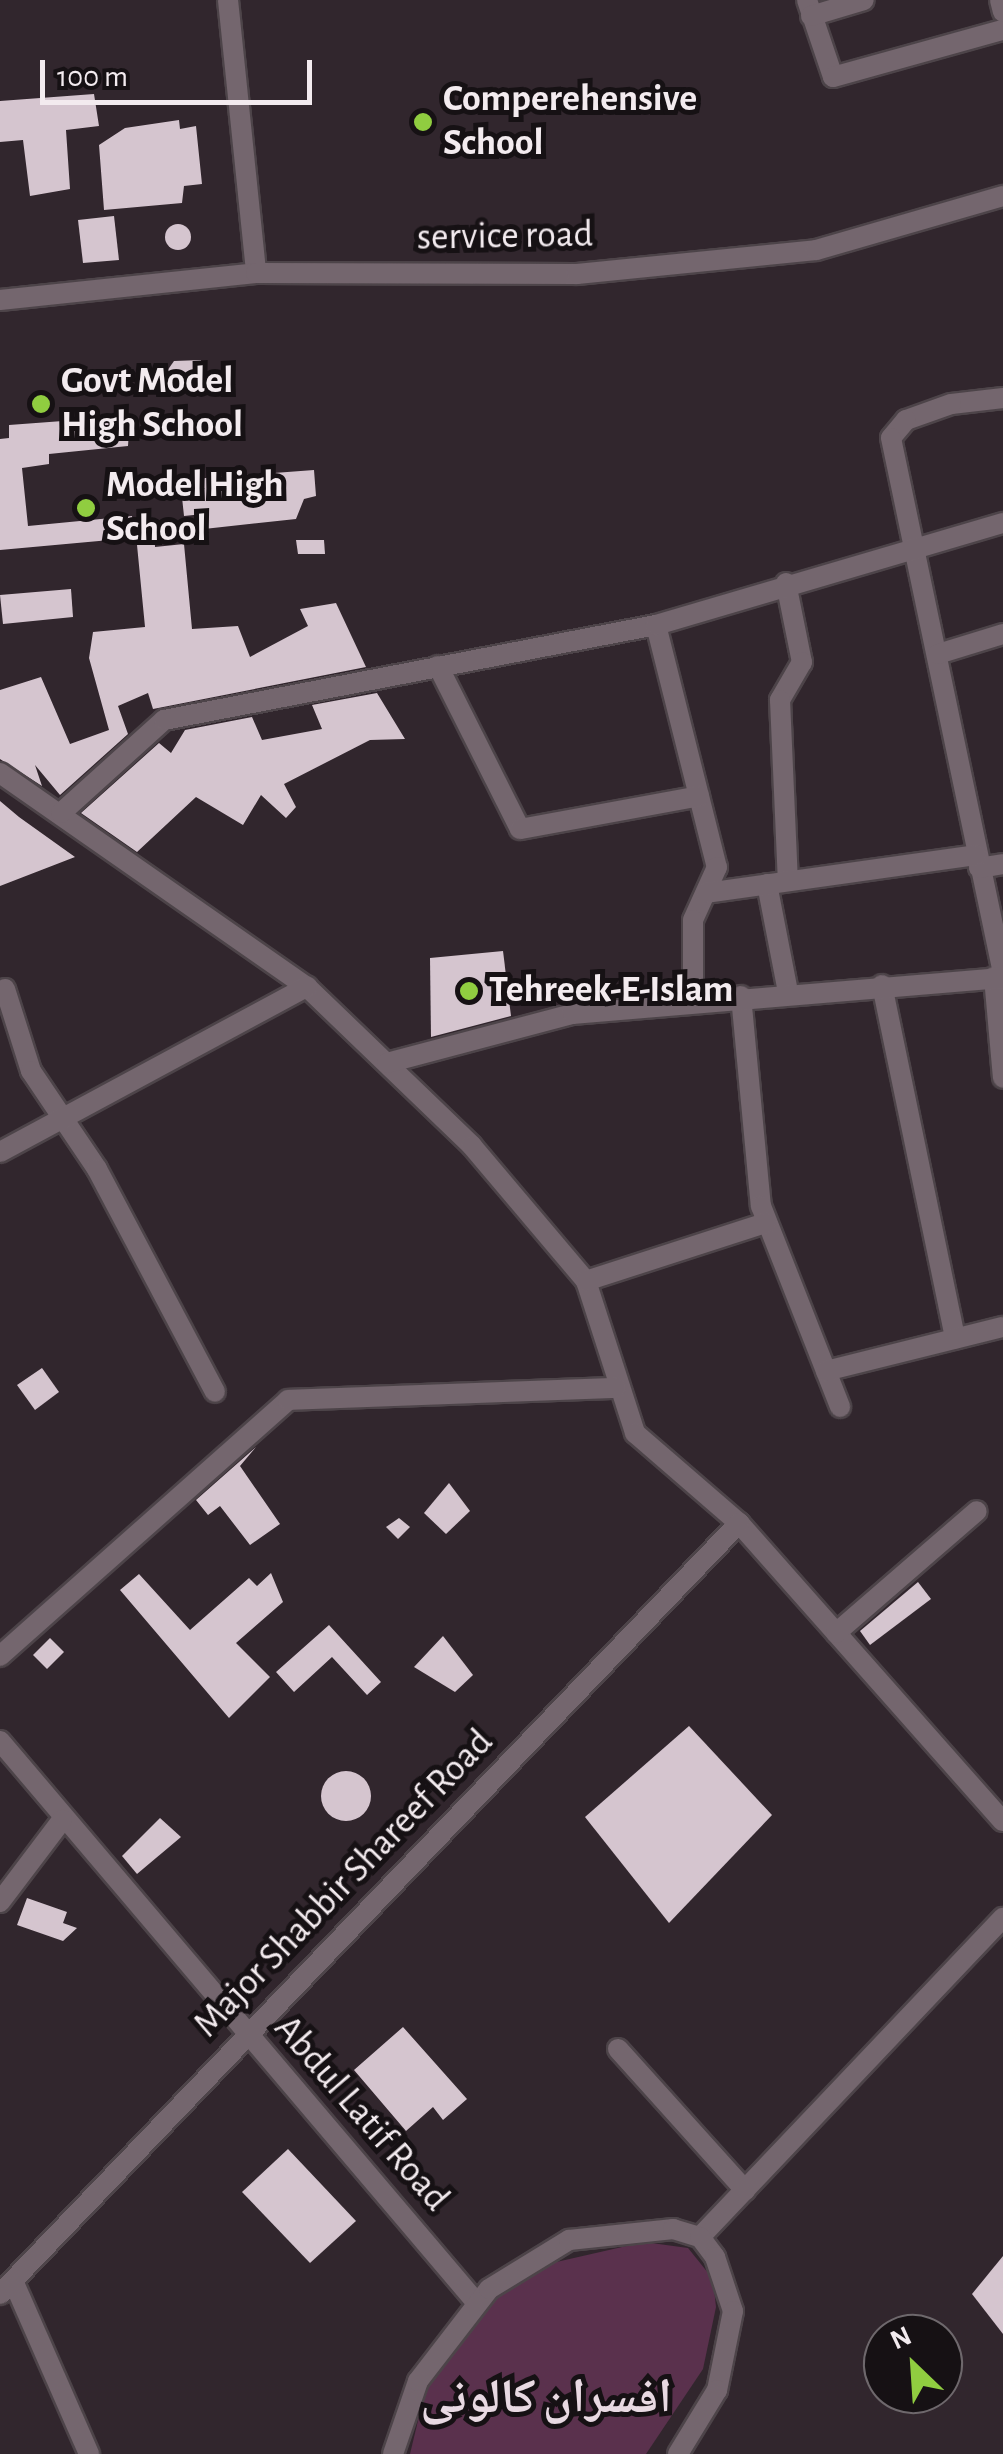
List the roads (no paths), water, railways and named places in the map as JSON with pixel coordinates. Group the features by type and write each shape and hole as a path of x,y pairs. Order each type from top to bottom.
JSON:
{"street":[{"path":"228,0 256,272"},
{"path":"864,0 809,8 833,77 1003,30"},
{"path":"1000,0 1003,12"},
{"name":"service road","path":"0,300 256,272 577,274 760,256 816,250 1003,196"},
{"path":"1003,398 950,404 895,427 892,452 918,543 1000,976 1003,1078"},
{"path":"61,813 164,720 656,625 918,543 1003,523"},
{"path":"786,584 802,662 780,700 778,883 788,992"},
{"path":"656,625 717,867 694,920 693,1000"},
{"path":"938,654 1003,634"},
{"path":"438,666 520,829 699,796"},
{"path":"0,774 307,986 387,1063 586,1281 616,1388 657,1459 738,1523 1003,1821"},
{"path":"706,893 978,862 1003,864"},
{"path":"387,1063 573,1014 693,1000 1000,976"},
{"path":"882,985 955,1338"},
{"path":"0,1152 307,986"},
{"path":"5,989 30,1071 64,1115 216,1392"},
{"path":"741,996 766,1223 840,1407"},
{"path":"586,1281 766,1223"},
{"path":"826,1370 1003,1327"},
{"path":"0,1656 288,1400 616,1388"},
{"path":"836,1633 976,1511"},
{"name":"Major Shabbir Shareef Road","path":"7,2289 738,1523"},
{"name":"Abdul Latif Road","path":"0,1741 62,1820 476,2302"},
{"path":"0,1902 62,1820"},
{"path":"700,2238 1003,1918"},
{"path":"618,2049 745,2190"},
{"path":"393,2454 418,2380 476,2302 569,2240 661,2229 700,2238 726,2277 732,2323 717,2390 678,2454"},
{"path":"7,2289 90,2454"}],"place":[{"name":"Comperehensive School","path":"423,122"},
{"name":"Govt Model High School","path":"41,404"},
{"name":"Model High School","path":"86,508"},
{"name":"Tehreek-E-Islam","path":"469,991"}],"district":[{"name":"افسران کالونی","path":"546,2399"}]}
